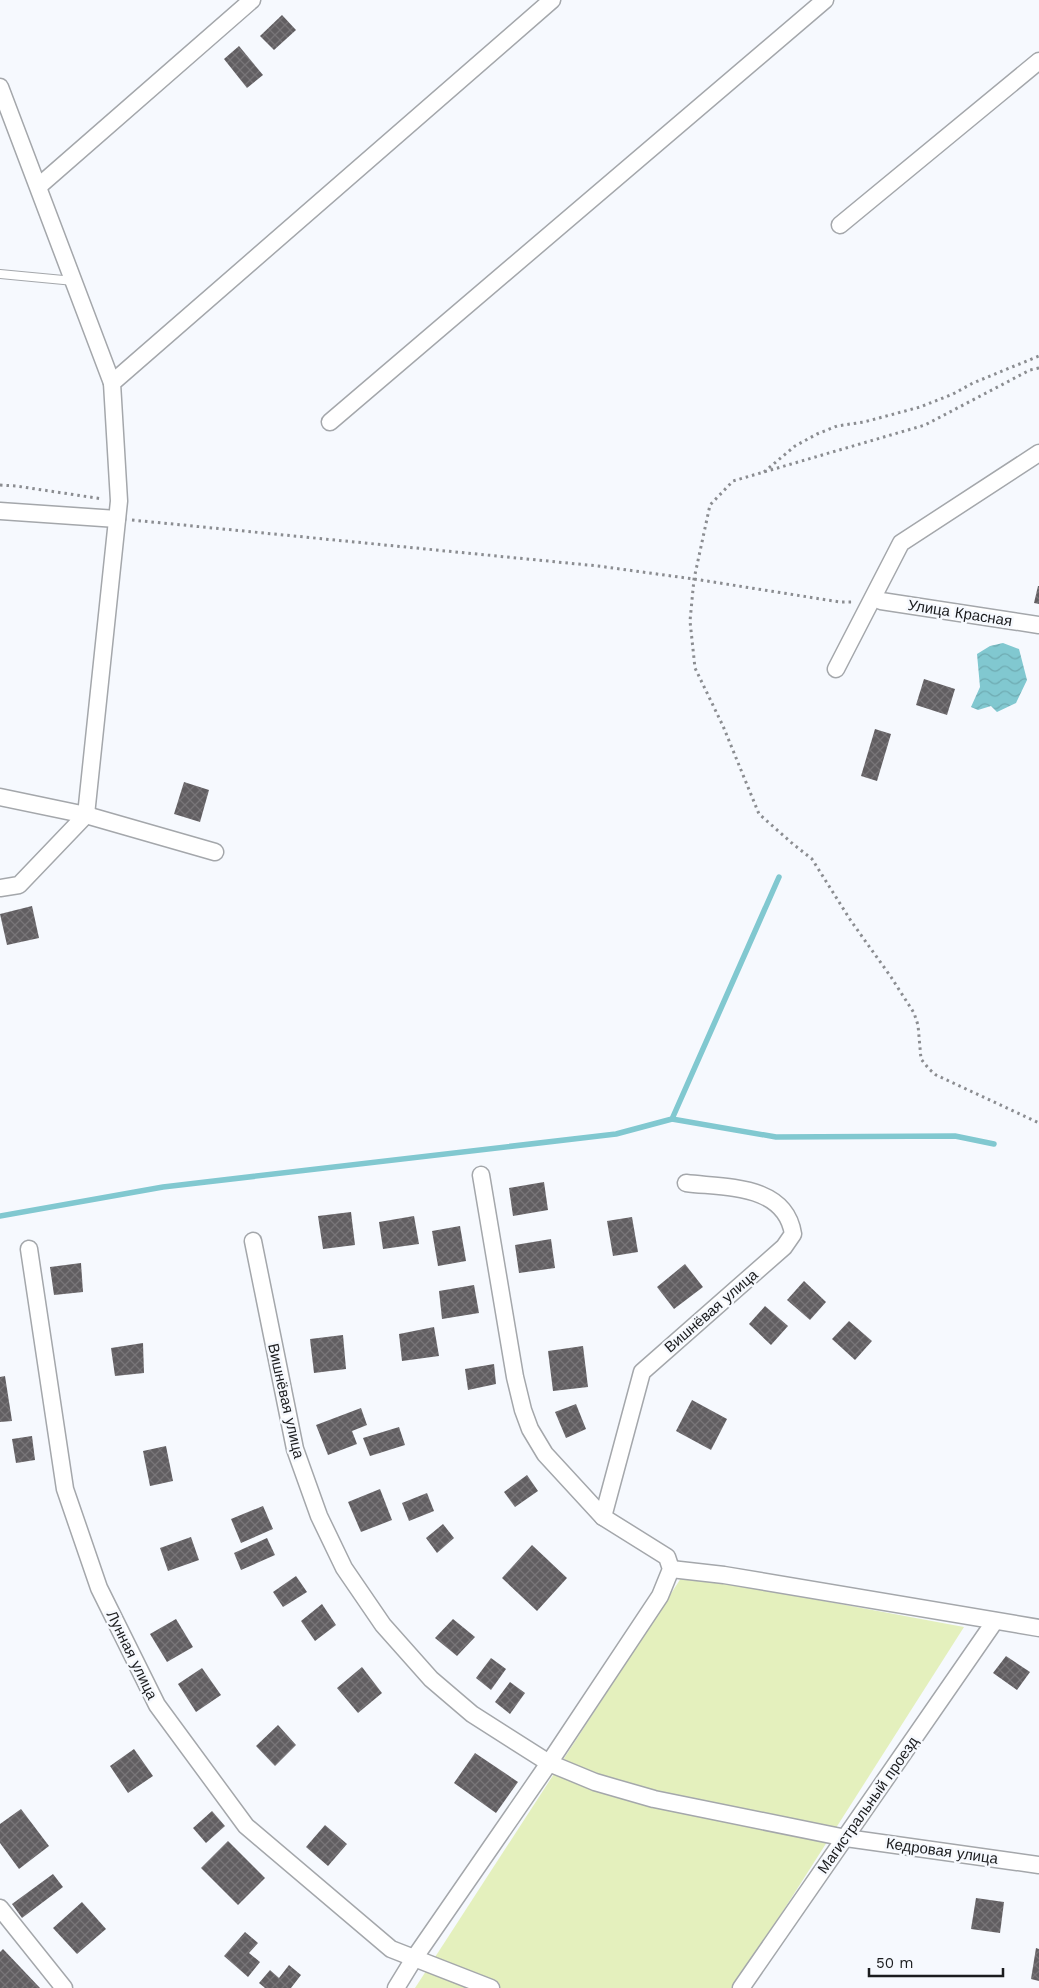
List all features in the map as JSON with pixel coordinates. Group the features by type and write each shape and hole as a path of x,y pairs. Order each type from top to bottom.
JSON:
{"street":[{"path":"38,186 252,0"},
{"path":"112,383 552,0"},
{"path":"330,422 825,0"},
{"path":"840,225 1039,61"},
{"path":"0,87 112,383 119,501 86,816 19,885 0,888"},
{"path":"836,669 876,601 901,543 1039,453"},
{"path":"0,511 117,519"},
{"name":"Улица Красная","path":"876,601 1039,626"},
{"path":"0,797 86,816 215,852"},
{"path":"396,1988 415,1957 549,1763 660,1596 671,1569 667,1557 603,1517 545,1454 530,1429 523,1410 515,1376 481,1175"},
{"name":"Вишнёвая улица","path":"603,1517 642,1372 784,1247 792,1234 791,1221 784,1210 768,1197 745,1190 686,1183"},
{"name":"Вишнёвая улица","path":"253,1241 295,1449 319,1516 344,1568 383,1625 431,1679 472,1714 549,1763 595,1782 654,1799 846,1838"},
{"name":"Лунная улица","path":"29,1248 66,1489 99,1588 157,1705 246,1826 392,1949 491,1988"},
{"path":"671,1569 724,1575 1039,1628"},
{"name":"Магистральный проезд","path":"741,1988 995,1621"},
{"name":"Кедровая улица","path":"846,1838 1039,1865"},
{"path":"0,1908 64,1988"}],"lane":[{"path":"0,274 74,281"}],"path":[{"path":"762,474 794,446 817,434 837,426 864,422 920,407 953,394 973,382 1039,356"},
{"path":"1039,368 1030,370 925,425 733,481 710,505 694,579 690,621 695,668 723,726 759,814 812,859 851,921 891,977 914,1013 918,1025 921,1059 928,1069 936,1075 1039,1123"},
{"path":"0,485 119,501"},
{"path":"117,519 598,566 840,602 876,601"}],"green space":[{"path":"683,1575 964,1627 734,1988 415,1988"}],"water":[{"path":"1003,643 1019,649 1027,680 1016,703 997,712 991,706 978,710 971,707 980,687 977,654 990,646"}],"building":[{"path":"282,15 296,30 274,50 260,36"},
{"path":"239,46 263,75 247,88 224,59"},
{"path":"1039,586 1039,604 1034,603"},
{"path":"924,679 955,689 947,715 916,705"},
{"path":"875,729 891,734 877,781 861,776"},
{"path":"184,782 209,790 200,822 174,814"},
{"path":"32,906 39,938 7,945 0,914"},
{"path":"544,1182 548,1210 513,1216 509,1188"},
{"path":"351,1212 355,1245 323,1249 318,1216"},
{"path":"414,1216 419,1244 383,1249 379,1222"},
{"path":"632,1217 638,1252 613,1256 607,1221"},
{"path":"460,1226 466,1261 438,1266 432,1231"},
{"path":"551,1239 555,1268 519,1273 515,1245"},
{"path":"81,1263 83,1292 54,1295 50,1267"},
{"path":"685,1264 703,1287 674,1309 657,1287"},
{"path":"804,1281 826,1302 810,1320 787,1300"},
{"path":"474,1285 479,1313 442,1319 439,1291"},
{"path":"765,1306 788,1326 771,1345 749,1324"},
{"path":"849,1321 872,1341 855,1360 832,1339"},
{"path":"434,1327 439,1356 402,1361 399,1334"},
{"path":"343,1335 346,1369 314,1373 310,1339"},
{"path":"143,1343 144,1373 115,1376 111,1348"},
{"path":"583,1346 588,1387 553,1391 548,1351"},
{"path":"494,1364 496,1384 468,1390 465,1369"},
{"path":"5,1376 12,1421 0,1422 0,1377"},
{"path":"692,1400 727,1419 711,1450 676,1431"},
{"path":"576,1404 586,1429 566,1438 555,1412"},
{"path":"361,1408 367,1425 352,1431 357,1444 328,1455 316,1425"},
{"path":"399,1427 405,1445 370,1456 363,1438"},
{"path":"32,1436 35,1460 16,1463 12,1439"},
{"path":"166,1446 173,1481 150,1486 143,1451"},
{"path":"527,1475 538,1491 515,1507 504,1492"},
{"path":"380,1489 392,1520 361,1532 348,1502"},
{"path":"427,1493 434,1511 409,1521 402,1503"},
{"path":"263,1506 273,1529 241,1543 231,1519"},
{"path":"443,1524 454,1538 437,1553 426,1538"},
{"path":"191,1537 199,1560 168,1571 160,1548"},
{"path":"267,1538 275,1555 241,1570 234,1553"},
{"path":"532,1545 567,1578 537,1611 502,1578"},
{"path":"296,1576 307,1592 283,1607 273,1592"},
{"path":"322,1604 336,1625 315,1641 301,1621"},
{"path":"176,1619 193,1647 167,1662 150,1634"},
{"path":"453,1619 475,1637 457,1656 435,1638"},
{"path":"1006,1656 1030,1672 1017,1690 993,1673"},
{"path":"491,1658 506,1669 491,1690 476,1678"},
{"path":"362,1667 382,1693 358,1713 337,1688"},
{"path":"202,1668 221,1695 196,1712 178,1684"},
{"path":"510,1682 525,1693 510,1714 495,1702"},
{"path":"278,1725 296,1745 275,1766 256,1746"},
{"path":"134,1749 153,1776 128,1793 110,1766"},
{"path":"475,1753 518,1782 496,1813 454,1783"},
{"path":"21,1809 49,1846 19,1869 0,1843 0,1824"},
{"path":"212,1811 225,1826 206,1843 193,1828"},
{"path":"325,1825 347,1844 328,1866 306,1847"},
{"path":"228,1841 265,1878 238,1905 201,1868"},
{"path":"53,1874 63,1887 22,1918 12,1904"},
{"path":"976,1898 1004,1902 1000,1933 971,1929"},
{"path":"82,1902 106,1929 77,1954 53,1928"},
{"path":"245,1932 258,1943 249,1953 260,1962 248,1977 224,1956"},
{"path":"1036,1948 1039,1949 1039,1981 1031,1979"},
{"path":"3,1949 40,1988 0,1988 0,1952"},
{"path":"289,1965 301,1975 291,1988 265,1988 259,1983 270,1970 279,1978"}],"waterway":[{"path":"0,1216 163,1187 616,1134 672,1119 779,877"},
{"path":"672,1119 776,1137 955,1136 994,1144"}]}
